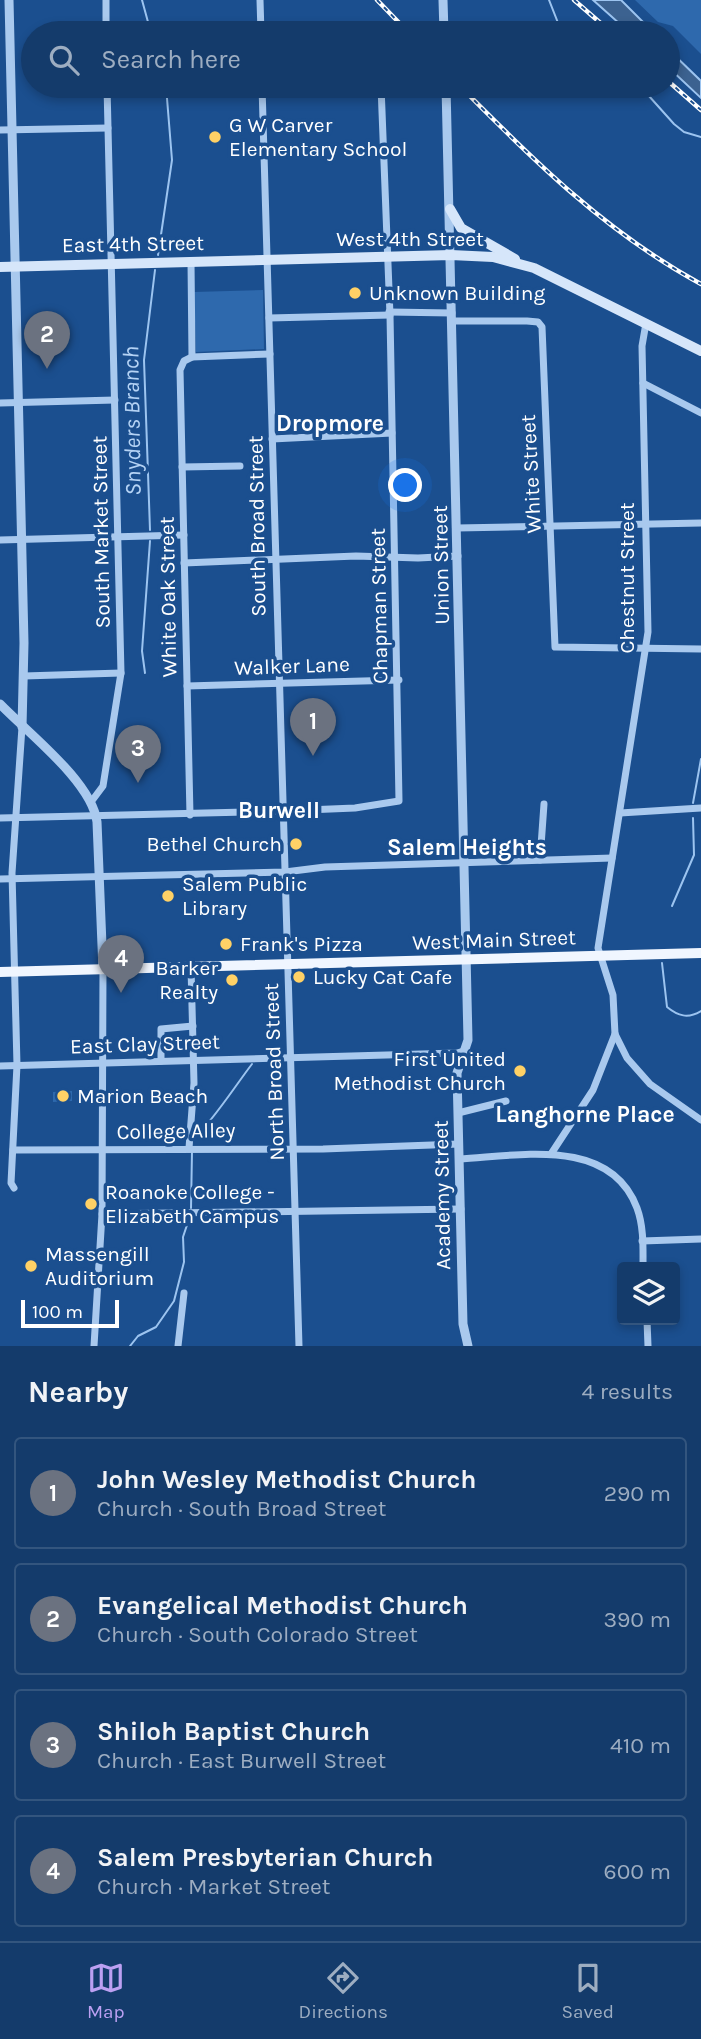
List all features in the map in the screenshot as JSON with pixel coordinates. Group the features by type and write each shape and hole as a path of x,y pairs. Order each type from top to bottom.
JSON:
{"main road":[{"path":"450,209 461,228 521,263"},
{"name":"West 4th Street","path":"267,260 451,255 493,257 521,263 701,351"},
{"name":"East 4th Street","path":"0,267 267,260"},
{"name":"West Main Street","path":"0,972 701,953"}],"street":[{"path":"9,0 24,676 11,908 17,1065 13,1188"},
{"path":"106,0 106,21"},
{"path":"260,0 261,21"},
{"path":"443,0 444,21"},
{"name":"South Market Street","path":"91,802 103,786 121,673 107,98"},
{"name":"South Broad Street","path":"262,98 288,966"},
{"name":"Chapman Street","path":"282,811 371,807 397,804 401,798 381,98"},
{"name":"Union Street","path":"446,98 467,960"},
{"path":"0,130 108,128"},
{"path":"191,262 192,357 270,354"},
{"path":"269,318 389,314 452,317"},
{"name":"White Street","path":"452,317 538,322 543,329 546,470 551,527 555,648 647,648"},
{"name":"Chestnut Street","path":"599,956 612,858 647,648 643,383 646,323"},
{"name":"White Oak Street","path":"190,815 180,379 183,363 192,357"},
{"path":"643,383 701,414"},
{"path":"0,403 115,400"},
{"path":"272,439 392,433"},
{"path":"182,467 240,466"},
{"path":"457,528 646,522 701,523"},
{"path":"0,540 184,535"},
{"path":"184,563 458,556"},
{"path":"647,648 700,649"},
{"path":"24,676 121,673"},
{"name":"Walker Lane","path":"187,686 398,681"},
{"path":"0,704 75,780 91,802 96,816 105,1063 102,1214 94,1346"},
{"path":"540,860 544,804"},
{"path":"620,813 701,808"},
{"path":"0,818 282,811"},
{"path":"0,879 285,872 325,867 612,858"},
{"path":"599,956 613,995 615,1034 627,1058 641,1076 701,1120"},
{"name":"Academy Street","path":"467,960 467,1050 457,1073 463,1324 468,1346"},
{"name":"North Broad Street","path":"288,966 299,1346"},
{"path":"189,1148 194,1060 191,967"},
{"path":"161,1061 161,1029 194,1026"},
{"path":"551,1154 593,1090 615,1034"},
{"name":"East Clay Street","path":"0,1066 457,1053 467,1050"},
{"path":"458,1113 506,1101"},
{"name":"College Alley","path":"13,1150 459,1144"},
{"path":"459,1158 551,1154 586,1160 618,1180 636,1207 643,1262"},
{"path":"102,1214 461,1209"},
{"path":"642,1241 701,1238"},
{"path":"178,1346 184,1293"},
{"path":"647,1325 648,1346"}],"shaded area":[{"path":"593,0 621,0 642,21 617,21"},
{"path":"635,0 701,0 701,54 680,33 680,21 657,21"},
{"path":"680,61 701,81 701,98 680,78"},
{"path":"263,290 264,349 196,352 194,292"},
{"name":"Marion Beach","path":"72,1091 72,1101 53,1102 53,1092"}],"waterway":[{"name":"Snyders Branch","path":"142,0 148,21"},
{"path":"549,0 557,21"},
{"name":"Snyders Branch","path":"158,255 172,160 167,98"},
{"path":"651,98 684,132 701,137"},
{"name":"Snyders Branch","path":"150,530 144,360 155,270"},
{"name":"Snyders Branch","path":"145,673 142,651 150,541"},
{"path":"693,803 701,759"},
{"path":"672,906 694,855 693,818"},
{"path":"662,963 667,1007 683,1015 701,1011"},
{"path":"193,1140 252,1064"},
{"path":"191,1208 192,1151"},
{"path":"130,1346 138,1336 156,1327 174,1301 184,1262 183,1237 190,1216"}],"railway":[{"path":"377,0 397,21"},
{"path":"574,0 598,21"},
{"path":"680,92 701,110"},
{"path":"472,98 544,168 603,219 667,264 701,284"}],"place":[{"name":"G W Carver Elementary School","path":"215,137"},
{"name":"Unknown Building","path":"355,293"},
{"name":"Evangelical Methodist Church","path":"47,369"},
{"name":"John Wesley Methodist Church","path":"313,756"},
{"name":"Shiloh Baptist Church","path":"138,783"},
{"name":"Bethel Church","path":"296,844"},
{"name":"Salem Public Library","path":"168,896"},
{"name":"Frank's Pizza","path":"226,944"},
{"name":"Lucky Cat Cafe","path":"299,977"},
{"name":"Barker Realty","path":"232,980"},
{"name":"Salem Presbyterian Church","path":"121,993"},
{"name":"First United Methodist Church","path":"520,1071"},
{"name":"Marion Beach","path":"63,1096"},
{"name":"Roanoke College - Elizabeth Campus","path":"91,1204"},
{"name":"Massengill Auditorium","path":"31,1266"}],"district":[{"name":"Dropmore","path":"330,423"},
{"name":"Burwell","path":"279,810"},
{"name":"Salem Heights","path":"467,847"},
{"name":"Langhorne Place","path":"585,1114"}]}
